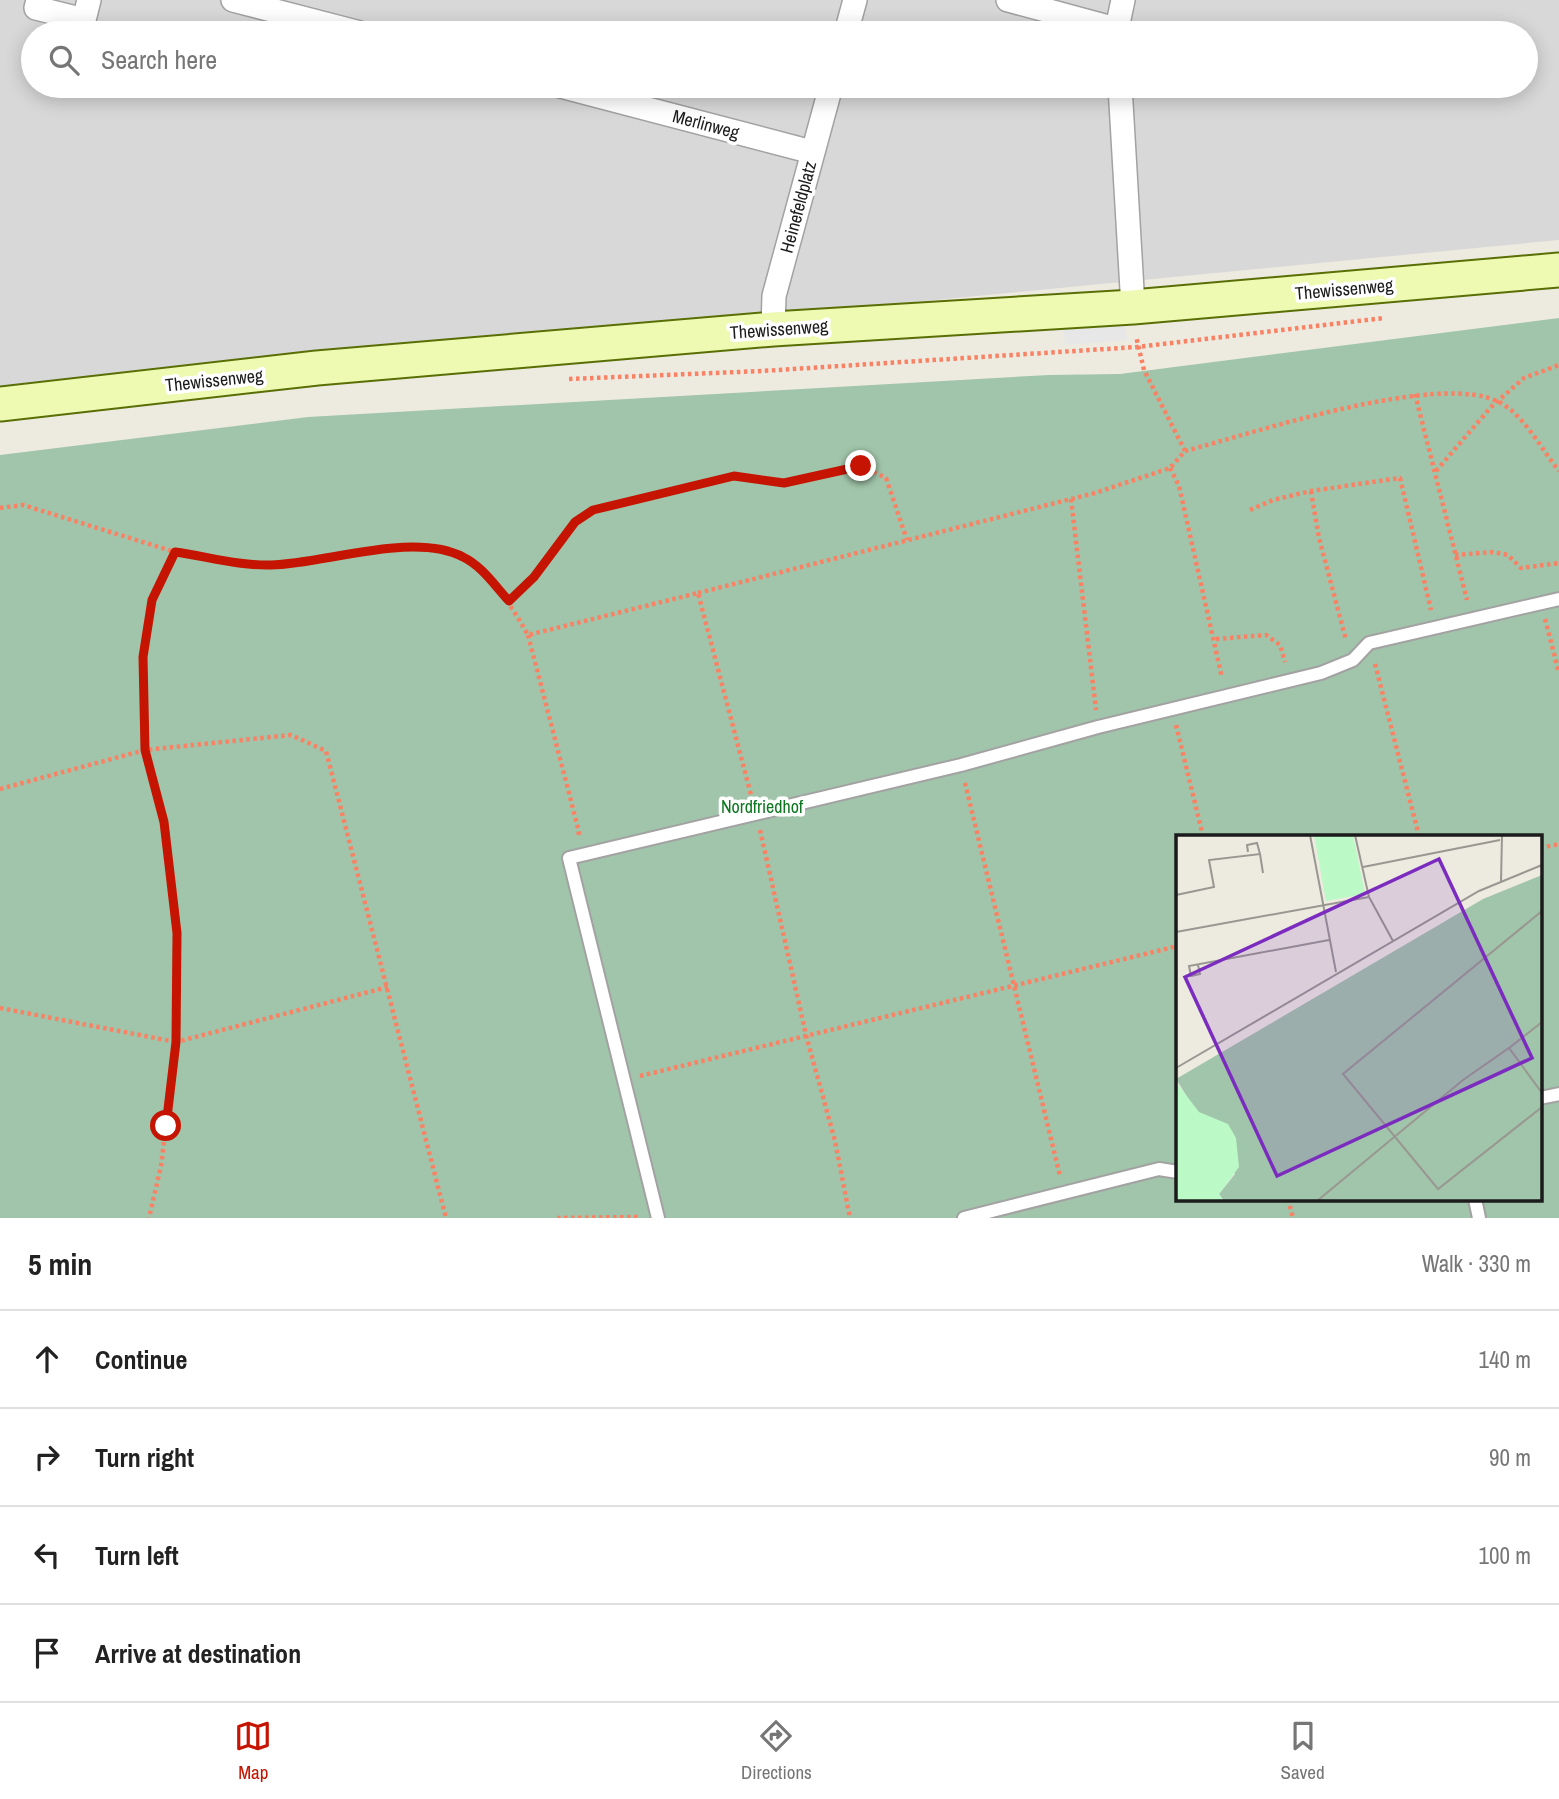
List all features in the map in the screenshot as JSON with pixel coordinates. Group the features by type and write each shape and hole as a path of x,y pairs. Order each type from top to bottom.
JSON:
{"street":[{"path":"38,0 36,8 84,20 89,0"},
{"path":"233,0 314,21"},
{"path":"849,21 855,0"},
{"path":"1008,0 1081,21"},
{"path":"1118,21 1123,0"},
{"name":"Merlinweg","path":"606,98 812,152"},
{"name":"Heinefeldplatz","path":"774,329 774,296 828,98"},
{"path":"1120,98 1133,307"},
{"name":"Thewissenweg","path":"0,404 317,368 774,329 1133,307 1559,270"}],"lane":[{"path":"658,1217 569,858 961,765 1098,727 1290,678 1321,673 1353,660 1369,643 1559,599"},
{"path":"964,1218 1159,1169 1176,1172"},
{"path":"1475,1200 1479,1218"}],"path":[{"path":"556,380 762,371 1137,347 1396,317"},
{"path":"1137,347 1144,370 1185,451"},
{"path":"1436,471 1491,407 1500,402 1524,378 1559,365"},
{"path":"528,635 1072,499 1170,468 1185,451 1415,394 1457,393 1500,402 1518,419 1559,471"},
{"path":"1415,394 1474,620"},
{"path":"509,601 534,577 575,522 593,510 734,476 784,483 861,466 874,470 886,478 907,540"},
{"path":"1170,468 1179,486 1216,639 1225,695"},
{"path":"1250,510 1273,500 1311,491 1391,477 1400,478 1435,628"},
{"path":"1311,491 1319,538 1353,660"},
{"path":"1072,499 1098,727"},
{"path":"0,508 23,505 175,552 270,565 363,552 437,549 462,556 479,568 509,601 528,635 579,832 569,858"},
{"path":"149,1218 161,1166 176,1042 177,933 164,822 145,750 143,657 152,600 175,552"},
{"path":"1455,555 1493,552 1508,555 1521,568 1559,563"},
{"path":"698,593 756,813 806,1035 835,1141 850,1218"},
{"path":"1542,604 1559,673"},
{"path":"1216,639 1254,634 1276,639 1290,678"},
{"path":"1369,643 1419,835"},
{"path":"1173,710 1203,835"},
{"path":"0,789 145,750 291,735 326,751 446,1218"},
{"path":"961,765 1064,1194"},
{"path":"622,1080 1176,946"},
{"path":"0,1008 176,1042 388,987"},
{"path":"1288,1200 1293,1218"},
{"path":"557,1218 658,1217"}],"shaded area":[{"path":"0,0 1559,0 1559,240 0,390"},
{"path":"1125,323 1127,340 1065,345 1063,328"}],"green space":[{"name":"Nordfriedhof","path":"1559,318 1559,1218 0,1218 0,455 308,417 1049,375 1120,374"}],"route":[{"path":"166,1126 176,1042 177,933 164,822 145,750 143,657 152,600 175,552 270,565 400,548 437,549 462,556 479,568 509,601 534,577 558,541 575,522 593,510 734,476 784,483 861,466"}]}
